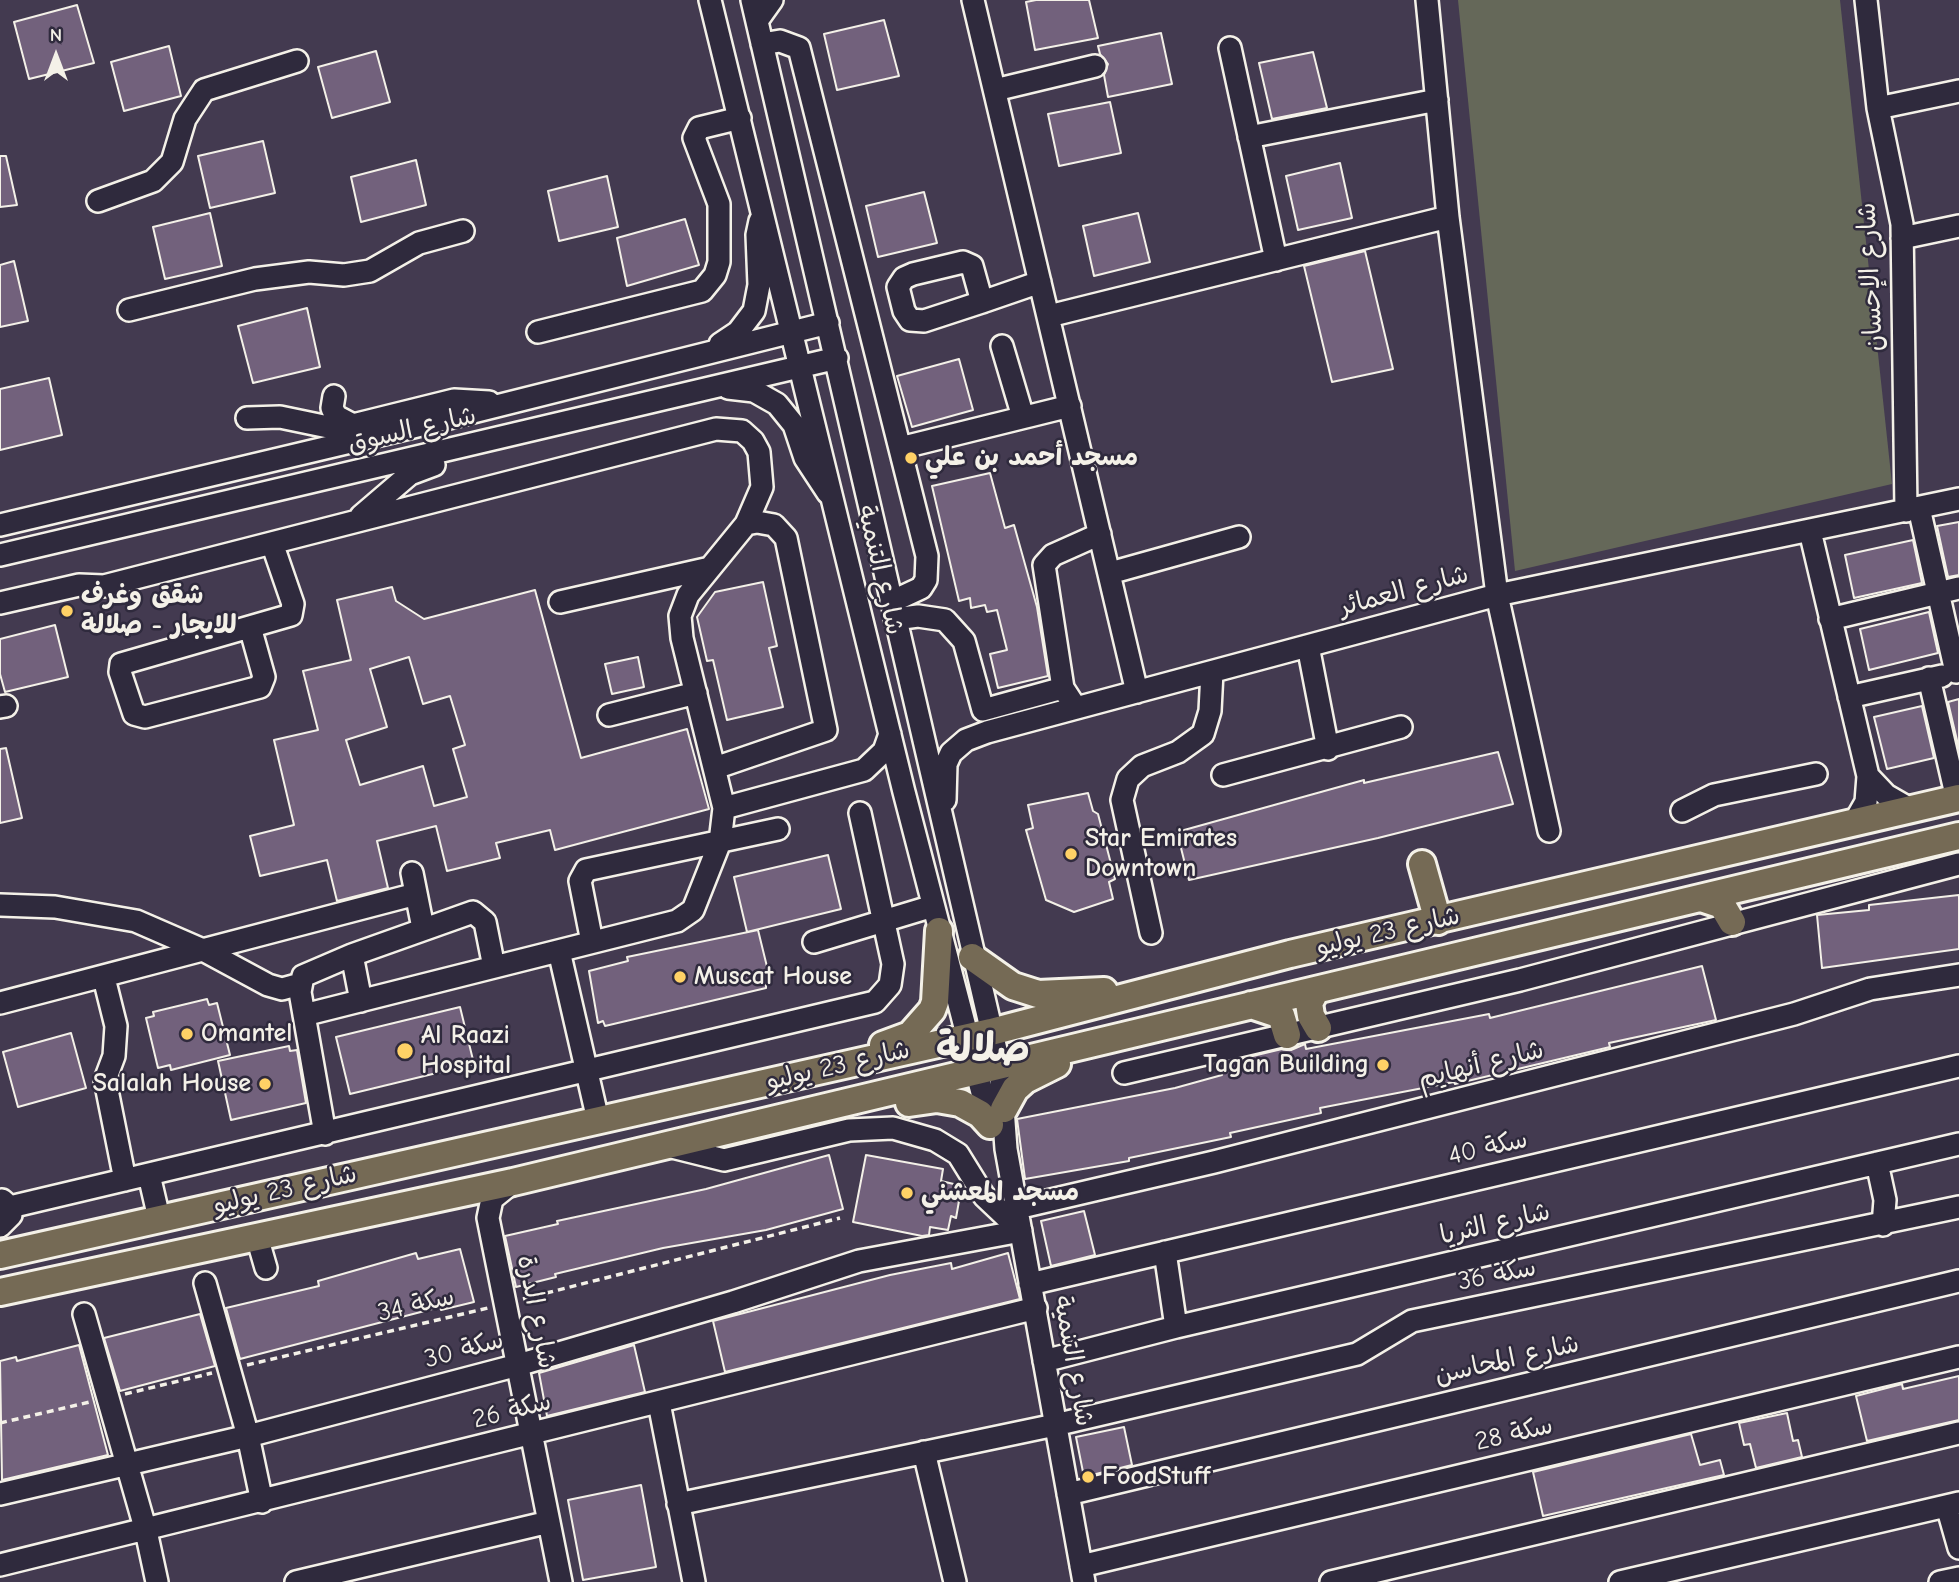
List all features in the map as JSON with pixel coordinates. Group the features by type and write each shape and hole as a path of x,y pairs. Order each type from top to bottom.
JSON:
{"main road":[{"name":"شارع 23 يوليو","path":"7,1252 980,1035 1164,985 1958,799"},
{"name":"شارع 23 يوليو","path":"0,1292 513,1182 1959,836"},
{"path":"1422,864 1438,921"},
{"path":"1739,920 1741,903 1755,884"},
{"path":"1701,898 1722,905 1739,920"},
{"path":"836,1066 848,1057 903,1039 925,1020 935,1002 936,919"},
{"path":"972,957 1013,986 1038,994 1164,985"},
{"path":"1316,990 1309,1003 1311,1016 1318,1028"},
{"path":"1251,1005 1281,1015 1287,1035"},
{"path":"849,1102 867,1108 937,1099 949,1100 997,1117 1015,1089 1041,1071 1107,1051 1133,1034"}],"street":[{"name":"شارع التنمية","path":"710,0 936,919 980,1035 989,1069 1036,1308 1083,1574"},
{"path":"754,10 772,0"},
{"path":"974,0 1137,692"},
{"path":"1427,0 1448,217 1497,595 1549,831"},
{"name":"شارع الإحسان","path":"1866,0 1878,108 1902,238 1913,510 1949,591 1958,672"},
{"name":"شارع التنمية","path":"754,10 837,358 972,957 980,1035"},
{"path":"762,44 780,41 799,48 900,448 928,569 921,588 893,610"},
{"path":"1230,48 1276,260"},
{"path":"98,201 153,181 172,162 185,119 204,90 297,61"},
{"path":"995,90 1096,66"},
{"path":"1878,108 1959,91"},
{"path":"1250,137 1437,100"},
{"path":"538,332 702,291 715,275 719,262 719,204 694,138 699,128 740,118"},
{"path":"709,351 738,332 754,311 759,285 757,235 763,212"},
{"path":"1049,316 1448,217"},
{"path":"1902,238 1959,226"},
{"path":"129,310 255,279 309,272 344,275 370,271 419,243 463,231"},
{"path":"982,302 1040,282"},
{"name":"شارع السوق","path":"0,525 505,404 828,323"},
{"path":"1002,346 1023,418"},
{"name":"شارع السوق","path":"0,555 837,358"},
{"path":"712,388 754,391 777,404 794,425 813,473 834,500"},
{"path":"334,397 336,416 353,425"},
{"path":"247,418 280,417 333,428 454,400 505,404"},
{"path":"900,448 1070,406"},
{"path":"0,603 79,585 104,586 716,429 742,431 753,441 763,477 762,487 746,524 688,595 680,616 682,638 724,808 720,842 698,902 686,917 304,1015"},
{"path":"343,524 364,514 410,474 424,467 477,454 512,435"},
{"path":"424,467 409,481 411,494 424,499 447,498"},
{"name":"شارع العمائر","path":"944,831 946,764 951,753 966,740 988,732 1497,595 1959,499"},
{"path":"715,768 826,730 786,538 774,524 746,524"},
{"path":"1810,531 1868,776 1866,802 1854,823"},
{"path":"1076,708 1063,688 1044,565 1053,555 1100,534"},
{"path":"1110,573 1239,537"},
{"path":"250,627 264,677 260,687 145,717 134,714 120,672 121,664 290,615 293,604 272,543"},
{"path":"561,601 710,568"},
{"path":"1830,620 1949,591"},
{"path":"893,610 945,620 964,641 988,732"},
{"path":"1308,646 1328,749"},
{"path":"1151,933 1122,800 1128,779 1142,766 1178,752 1203,734 1210,711 1212,672"},
{"path":"1849,697 1958,672"},
{"path":"1929,678 1958,799"},
{"path":"983,710 1063,688"},
{"path":"609,715 696,693"},
{"path":"1223,775 1328,749 1401,727"},
{"path":"724,808 864,770 884,751 890,734"},
{"path":"864,770 887,776 904,792"},
{"path":"1682,810 1714,795 1816,774"},
{"path":"1868,776 1886,795 1912,810"},
{"path":"4,1211 875,1002 890,985 893,975 860,813"},
{"path":"592,942 580,881 586,870 778,829"},
{"path":"1124,1073 1520,980 1739,920 1955,866"},
{"path":"0,1003 205,951 414,884 424,928"},
{"path":"0,905 55,907 108,914 159,929 268,985 282,989 300,984 310,971 424,928 465,913 481,915 485,922 494,967"},
{"path":"814,942 884,921 936,919"},
{"path":"559,951 598,1120"},
{"path":"352,955 361,1001"},
{"name":"شارع أنهايم","path":"1017,1208 1214,1162 1780,1018 1870,989 1959,975"},
{"path":"104,978 116,1026 114,1056 105,1080 125,1180"},
{"path":"300,984 324,1134"},
{"name":"سكة 40","path":"1030,1284 1959,1066"},
{"path":"667,1145 724,1160 849,1130 893,1128 935,1140 958,1154 984,1196 1021,1231"},
{"name":"شارع الثريا","path":"1044,1362 1176,1327 1959,1144"},
{"path":"1877,1163 1885,1200 1883,1226"},
{"path":"149,1175 159,1218"},
{"path":"488,1218 492,1199 513,1182"},
{"path":"450,1196 474,1200 488,1218"},
{"path":"982,1238 995,1206"},
{"name":"سكة 36","path":"677,1504 1055,1425 1357,1354 1412,1321 1883,1226 1959,1207"},
{"name":"شارع الدرة","path":"488,1218 561,1582"},
{"name":"سكة 30","path":"0,1494 248,1436 518,1365 733,1302 859,1261 1021,1231"},
{"path":"257,1237 266,1268"},
{"path":"1165,1252 1176,1327"},
{"name":"شارع المحاسن","path":"1068,1494 1959,1281"},
{"path":"205,1283 248,1436 262,1502"},
{"name":"سكة 26","path":"0,1565 533,1435 1036,1308"},
{"path":"84,1314 146,1531 157,1582"},
{"name":"سكة 28","path":"1083,1574 1959,1357"},
{"path":"659,1403 694,1582"},
{"path":"1331,1582 1959,1433"},
{"path":"924,1452 955,1582"},
{"path":"1620,1582 1953,1504 1959,1548"},
{"path":"296,1582 549,1522"},
{"path":"1940,1582 1959,1578"}],"path":[{"name":"سكة 34","path":"0,1423 506,1304 840,1218"}],"green space":[{"path":"1458,0 1840,0 1892,484 1515,571"}],"building":[{"path":"1089,0 1098,38 1035,50 1026,2"},
{"path":"77,5 94,63 29,79 14,22"},
{"path":"884,20 899,76 837,90 824,34"},
{"path":"1161,33 1172,84 1108,97 1104,75 1108,64 1100,54 1098,46"},
{"path":"169,46 181,96 124,111 111,62"},
{"path":"376,51 390,102 332,118 318,67"},
{"path":"1313,52 1327,108 1272,119 1259,63"},
{"path":"1110,102 1121,153 1059,166 1048,114"},
{"path":"263,141 275,193 210,208 198,156"},
{"path":"0,156 6,156 17,205 0,207"},
{"path":"416,160 426,205 361,222 351,177"},
{"path":"1340,163 1352,218 1298,230 1286,176"},
{"path":"607,176 618,227 559,241 548,191"},
{"path":"924,192 937,243 878,257 866,206"},
{"path":"210,213 222,266 165,279 153,227"},
{"path":"1138,213 1150,262 1094,276 1083,226"},
{"path":"685,219 699,265 627,286 617,238"},
{"path":"1365,251 1393,369 1332,382 1304,266"},
{"path":"14,261 28,321 0,327 0,265"},
{"path":"307,308 320,367 253,383 238,326"},
{"path":"959,359 973,410 912,427 897,376"},
{"path":"49,378 62,435 0,450 0,389"},
{"path":"990,473 1005,528 1014,525 1037,607 1048,676 998,688 990,654 1007,650 997,610 987,612 985,605 971,608 970,598 959,601 932,486"},
{"path":"1959,522 1959,575 1948,577 1937,526"},
{"path":"1913,540 1922,583 1854,598 1845,555"},
{"path":"763,582 777,646 769,648 783,707 727,720 713,660 707,661 697,617 715,592"},
{"path":"392,587 396,601 424,619 535,590 581,758 687,729 709,809 555,850 550,830 496,843 500,858 447,871 436,826 377,841 388,888 337,901 327,860 260,876 250,836 294,825 274,740 318,730 303,671 351,660 337,600","holes":["409,657 423,704 450,696 465,745 453,749 467,797 434,806 423,766 360,785 346,740 387,727 370,669"]},
{"path":"1929,612 1938,653 1869,670 1860,629"},
{"path":"55,625 68,677 5,692 0,674 0,639"},
{"path":"638,657 644,687 612,694 605,664"},
{"path":"1959,699 1959,749 1948,702"},
{"path":"1922,706 1934,758 1887,769 1874,717"},
{"path":"6,748 22,818 0,823 0,749"},
{"path":"1498,752 1513,804 1378,838 1189,880 1177,832 1364,780 1364,783"},
{"name":"Star Emirates Downtown","path":"1088,793 1093,811 1098,814 1115,879 1109,882 1113,899 1074,912 1046,900 1026,830 1033,828 1028,805"},
{"path":"828,855 841,909 747,932 734,877"},
{"path":"1959,895 1959,949 1822,968 1817,915 1869,910 1869,905"},
{"name":"Muscat House","path":"758,930 771,983 766,985 766,988 605,1026 603,1021 598,1023 589,971 628,961 627,957"},
{"path":"1702,966 1716,1020 1609,1043 1610,1047 1455,1084 1454,1082 1320,1108 1321,1113 1230,1133 1231,1137 1129,1158 1129,1161 1025,1179 1017,1119 1175,1088 1222,1075 1219,1064 1282,1049 1291,1050 1305,1044 1306,1049 1489,1014 1490,1018"},
{"name":"Omantel","path":"207,999 209,1005 217,1003 230,1055 171,1070 170,1065 158,1068 146,1018 154,1016 153,1012"},
{"name":"Al Raazi Hospital","path":"460,1007 474,1064 350,1094 336,1037"},
{"path":"71,1033 86,1088 18,1107 3,1052"},
{"name":"Salalah House","path":"289,1046 290,1051 297,1050 306,1103 231,1120 218,1061"},
{"path":"829,1155 843,1209 766,1230 663,1248 555,1274 556,1277 516,1287 505,1236 558,1224 557,1221 706,1189"},
{"name":"مسجد المعشني","path":"866,1155 943,1169 941,1181 958,1185 954,1200 959,1201 956,1218 951,1216 948,1230 930,1227 929,1235 922,1236 853,1222"},
{"path":"1084,1211 1095,1255 1051,1266 1041,1221"},
{"path":"460,1249 474,1302 441,1310 440,1307 240,1359 226,1308 319,1286 318,1281 416,1253 418,1259"},
{"path":"1008,1253 1020,1299 725,1372 713,1321 890,1275 951,1263 952,1269"},
{"path":"200,1314 215,1366 120,1391 104,1338"},
{"path":"79,1345 108,1455 2,1480 0,1361 16,1357 17,1361"},
{"path":"634,1345 645,1392 547,1416 539,1373"},
{"path":"1959,1376 1959,1420 1867,1441 1856,1396 1902,1384 1903,1389"},
{"path":"1787,1413 1793,1441 1798,1440 1802,1457 1756,1468 1750,1444 1744,1445 1739,1423"},
{"path":"1124,1427 1132,1465 1084,1477 1076,1437"},
{"path":"1691,1434 1700,1465 1720,1460 1724,1475 1543,1516 1533,1472"},
{"path":"641,1485 656,1567 583,1580 568,1500"}],"place":[{"name":"مسجد أحمد بن علي","path":"911,458"},
{"name":"شقق وغرف للايجار - صلالة","path":"67,611"},
{"name":"Star Emirates Downtown","path":"1071,854"},
{"name":"Muscat House","path":"680,977"},
{"name":"Omantel","path":"187,1034"},
{"name":"Al Raazi Hospital","path":"405,1051"},
{"name":"Tagan Building","path":"1383,1065"},
{"name":"Salalah House","path":"265,1084"},
{"name":"مسجد المعشني","path":"907,1193"},
{"name":"FoodStuff","path":"1088,1477"}],"district":[{"name":"صلالة","path":"983,1050"}]}
